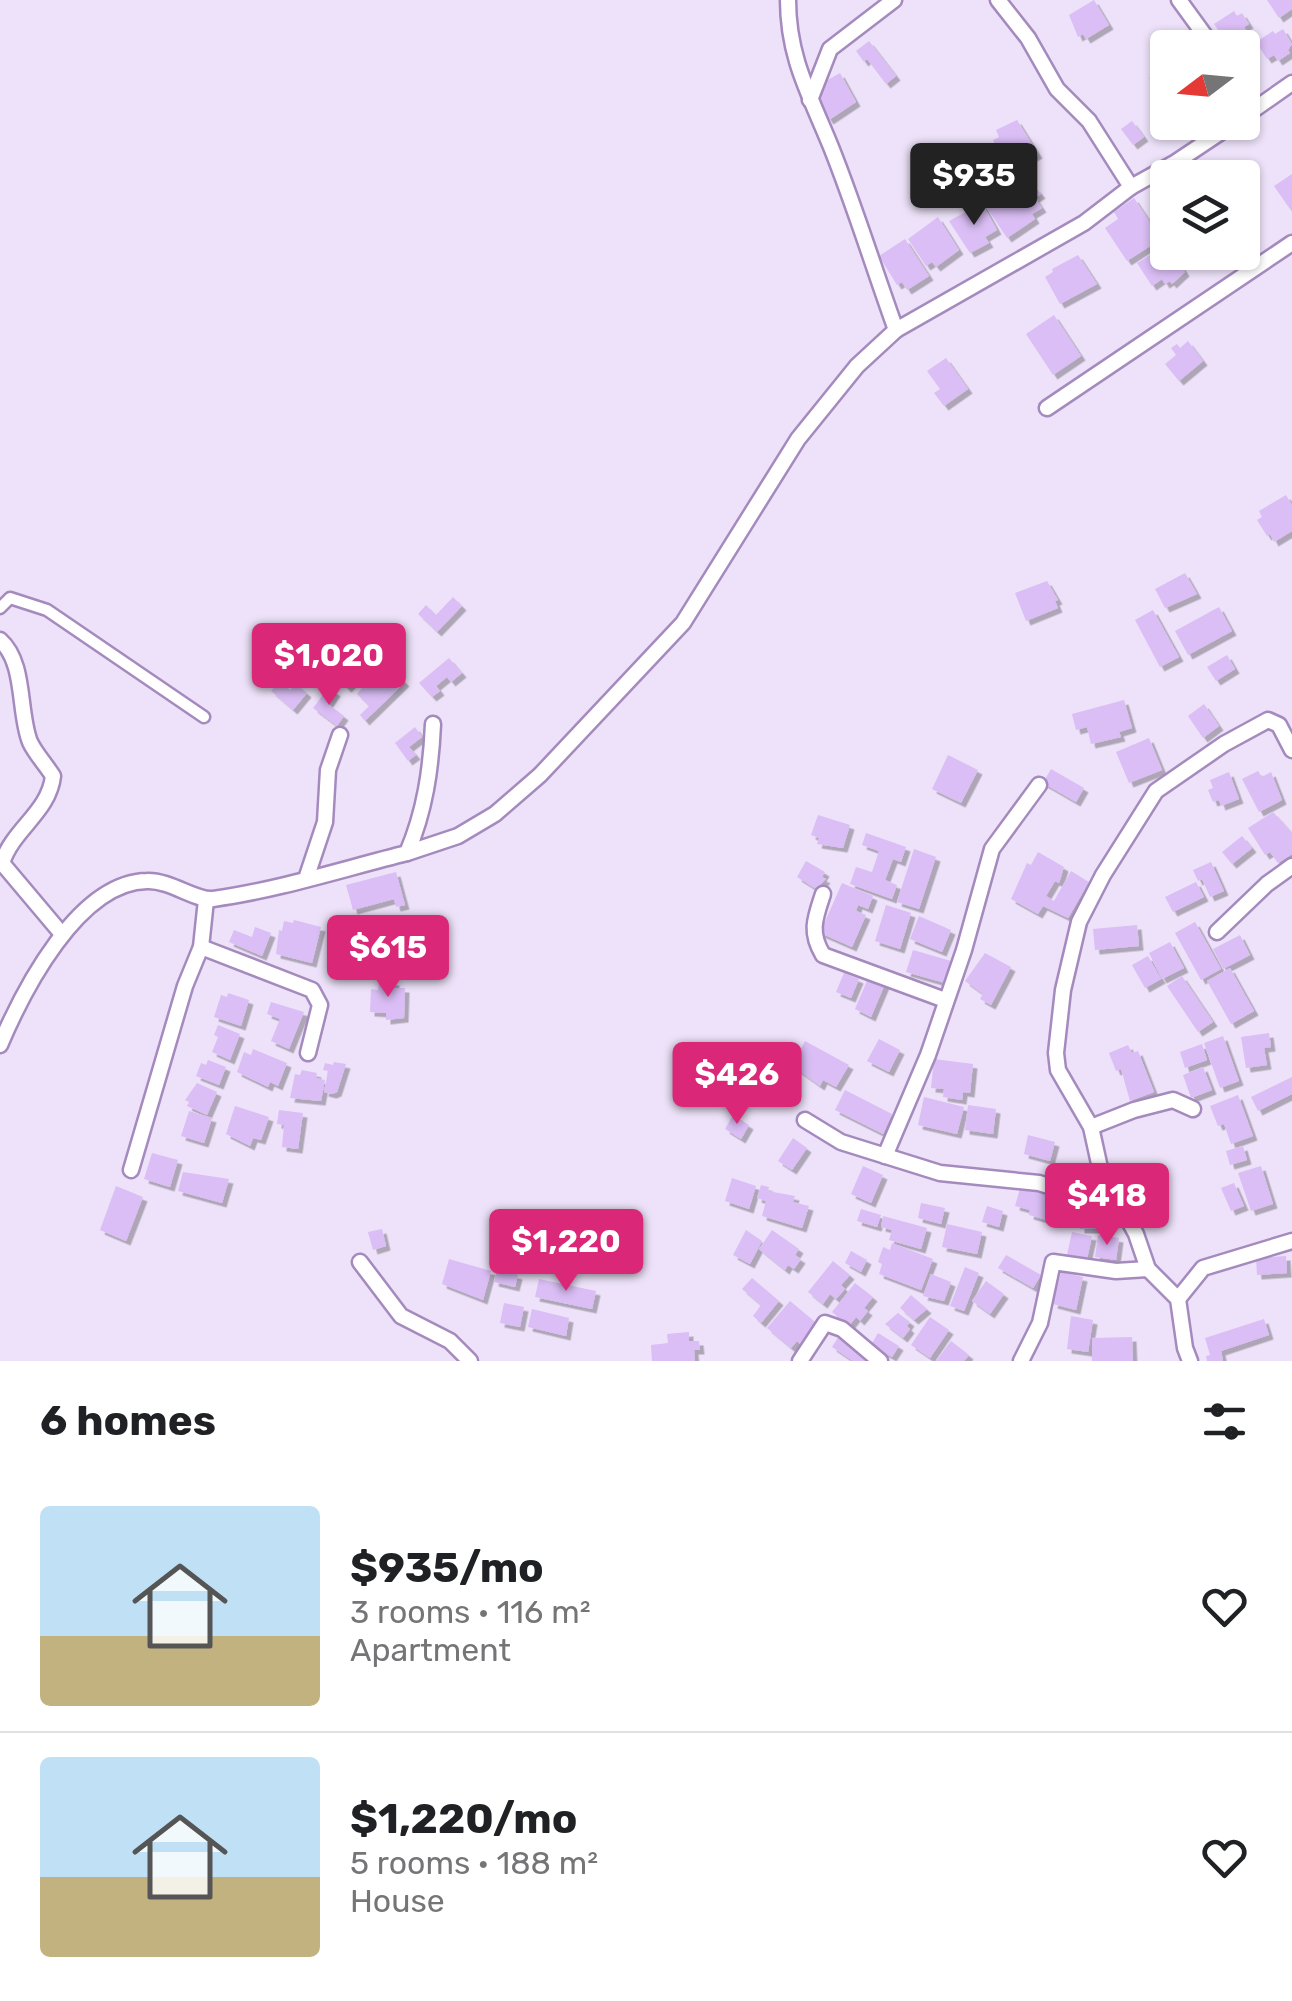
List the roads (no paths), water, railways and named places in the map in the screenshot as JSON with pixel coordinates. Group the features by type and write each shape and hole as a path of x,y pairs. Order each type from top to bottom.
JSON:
{"street":[{"path":"788,0 788,29 799,74 831,146 896,330"},
{"path":"810,100 830,48 894,0"},
{"path":"998,0 1028,38 1056,89 1088,121 1131,187"},
{"path":"1178,0 1200,30"},
{"path":"1260,105 1292,83"},
{"path":"0,1045 15,1010 61,934 100,900 130,882 150,880 177,886 206,900 407,853 458,836 495,814 540,775 683,623 798,439 857,366 896,330 1084,222 1131,187 1208,140"},
{"path":"1047,408 1292,243"},
{"path":"0,608 10,598 48,610 204,717"},
{"path":"0,640 13,660 30,743 53,776 51,790 38,812 8,843 2,863 61,934"},
{"path":"1190,1361 1178,1299 1148,1269 1136,1234 1100,1168 1091,1127 1058,1070 1056,1053 1063,990 1080,922 1103,875 1156,792 1224,744 1268,720 1279,725 1292,750"},
{"path":"407,853 420,823 434,724"},
{"path":"306,879 324,822 328,770 340,735"},
{"path":"886,1156 928,1055 964,950 992,849 1039,785"},
{"path":"1216,932 1292,866"},
{"path":"823,894 812,926 814,941 823,955 945,1000"},
{"path":"130,1170 185,986 201,948 206,900"},
{"path":"201,948 312,990 320,1005 308,1054"},
{"path":"1091,1127 1174,1100 1192,1110"},
{"path":"805,1120 841,1142 940,1173 1039,1183 1083,1198 1117,1200"},
{"path":"1178,1299 1204,1268 1292,1242"},
{"path":"360,1262 401,1316 450,1342 470,1361"},
{"path":"1020,1361 1040,1323 1052,1262 1116,1271 1148,1269"},
{"path":"800,1361 825,1323 842,1329 880,1361"}]}
